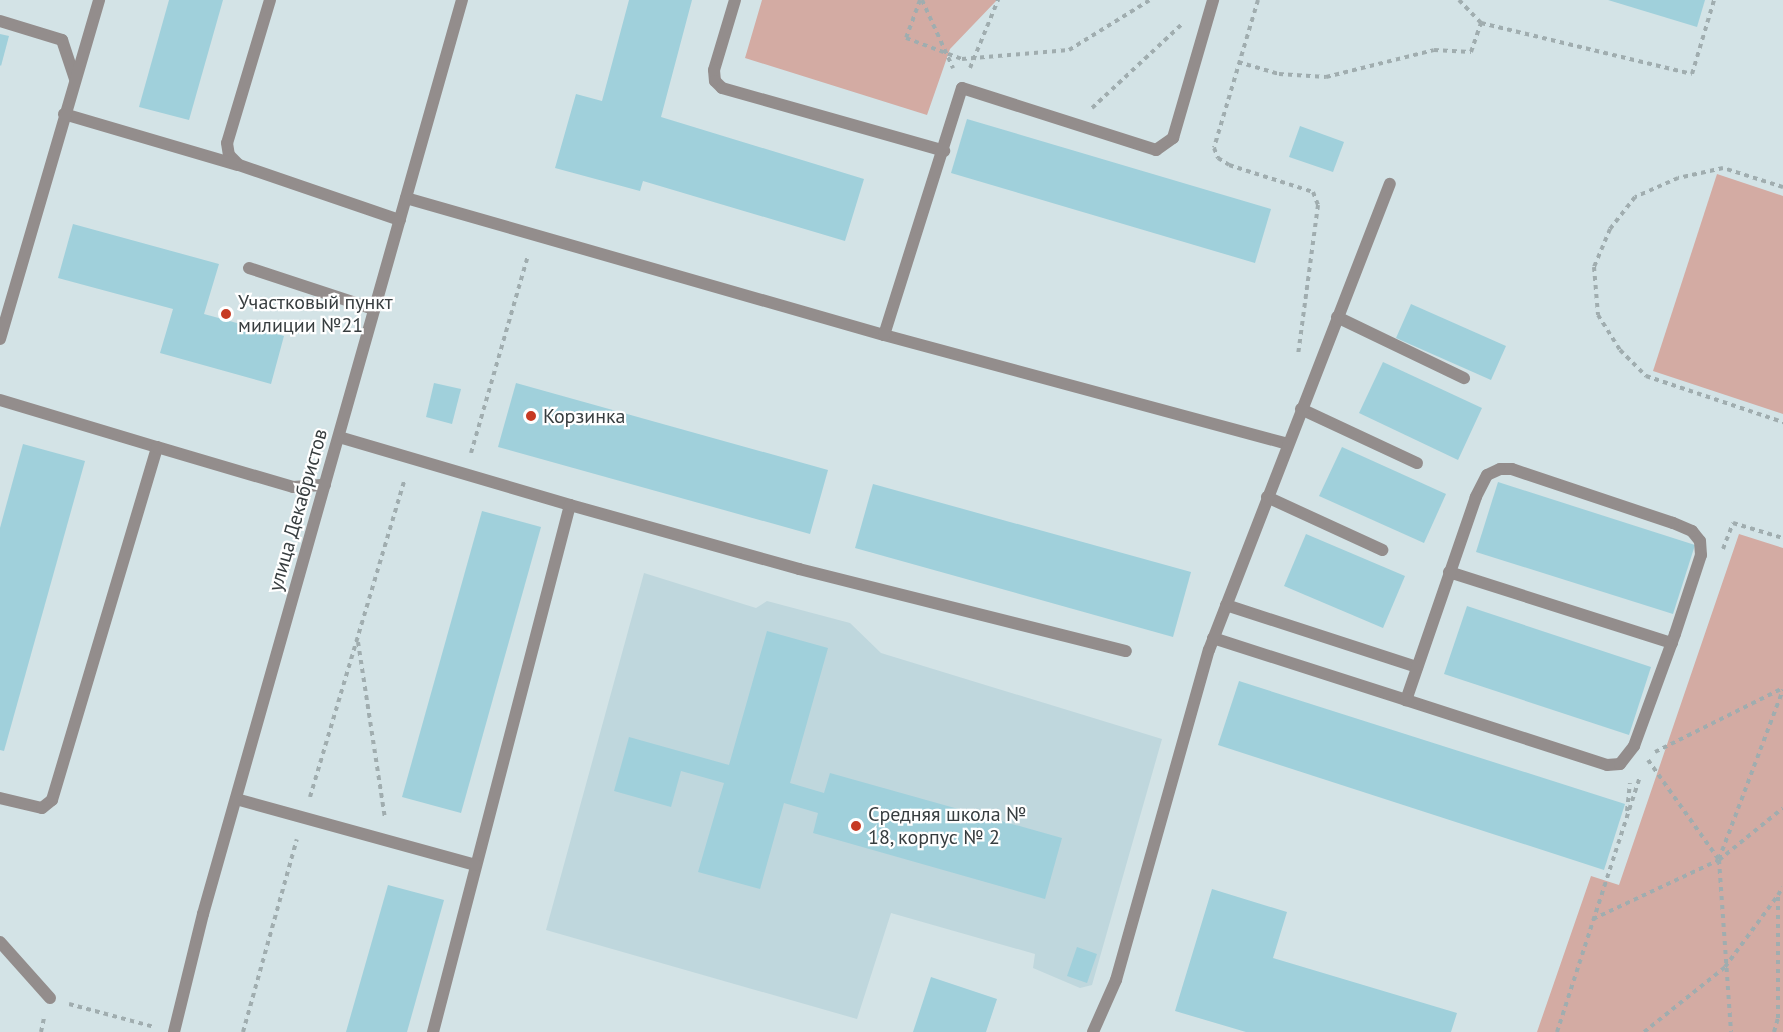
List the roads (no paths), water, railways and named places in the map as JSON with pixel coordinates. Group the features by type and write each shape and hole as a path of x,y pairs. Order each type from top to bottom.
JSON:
{"street":[{"path":"0,339 99,0"},
{"path":"238,165 229,155 227,143 270,0"},
{"name":"улица Декабристов","path":"174,1032 236,799 462,0"},
{"path":"735,0 714,70 715,81 722,87 944,151"},
{"path":"884,335 944,151 962,88 1156,150 1166,146 1173,138 1213,0"},
{"path":"0,21 62,40 75,79"},
{"path":"64,114 238,165 400,220"},
{"path":"1093,1032 1116,980 1213,638 1390,184"},
{"path":"406,198 884,335 1287,444"},
{"path":"249,268 374,309"},
{"path":"1337,317 1464,378"},
{"path":"0,400 293,487 325,485"},
{"path":"1301,409 1417,463"},
{"path":"339,437 799,569 1126,651"},
{"path":"0,798 42,808 52,800 157,447"},
{"path":"1213,638 1607,765 1620,764 1634,746 1672,643 1701,555 1700,541 1692,531 1512,469 1500,469 1487,475 1449,572 1406,700"},
{"path":"1267,497 1382,550"},
{"path":"432,1032 570,505"},
{"path":"1449,572 1672,643"},
{"path":"1226,605 1417,667"},
{"path":"236,799 475,865"},
{"path":"0,942 50,998"}],"place":[{"name":"Участковый пункт милиции №21","path":"226,314"},
{"name":"Корзинка","path":"531,416"},
{"name":"Средняя школа № 18, корпус № 2","path":"856,826"}]}
